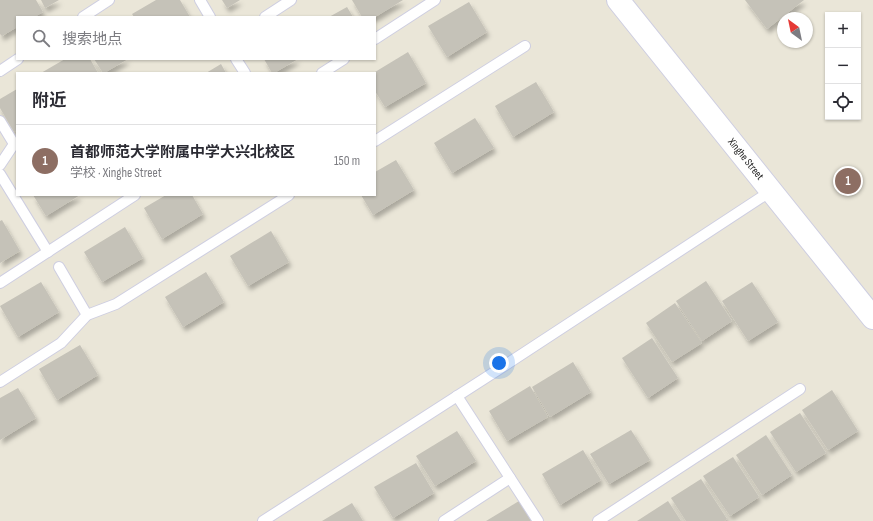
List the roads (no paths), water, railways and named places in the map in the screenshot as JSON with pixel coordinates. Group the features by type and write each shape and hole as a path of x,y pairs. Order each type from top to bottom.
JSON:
{"street":[{"name":"Xinghe Street","path":"618,0 873,318"}],"lane":[{"path":"85,16 109,0"},
{"path":"200,0 209,16"},
{"path":"267,16 291,0"},
{"path":"376,38 435,0"},
{"path":"376,140 525,46"},
{"path":"0,71 16,60"},
{"path":"237,60 243,72"},
{"path":"324,72 342,60"},
{"path":"0,122 14,144 0,166"},
{"path":"0,174 48,252"},
{"path":"263,521 458,396 771,191"},
{"path":"0,283 133,196"},
{"path":"0,382 61,343 87,315 116,304 287,196"},
{"path":"59,267 87,315"},
{"path":"598,521 800,389"},
{"path":"458,396 538,521"},
{"path":"444,521 510,478"}],"place":[{"name":"首都师范大学附属中学大兴北校区","path":"848,181"}]}
